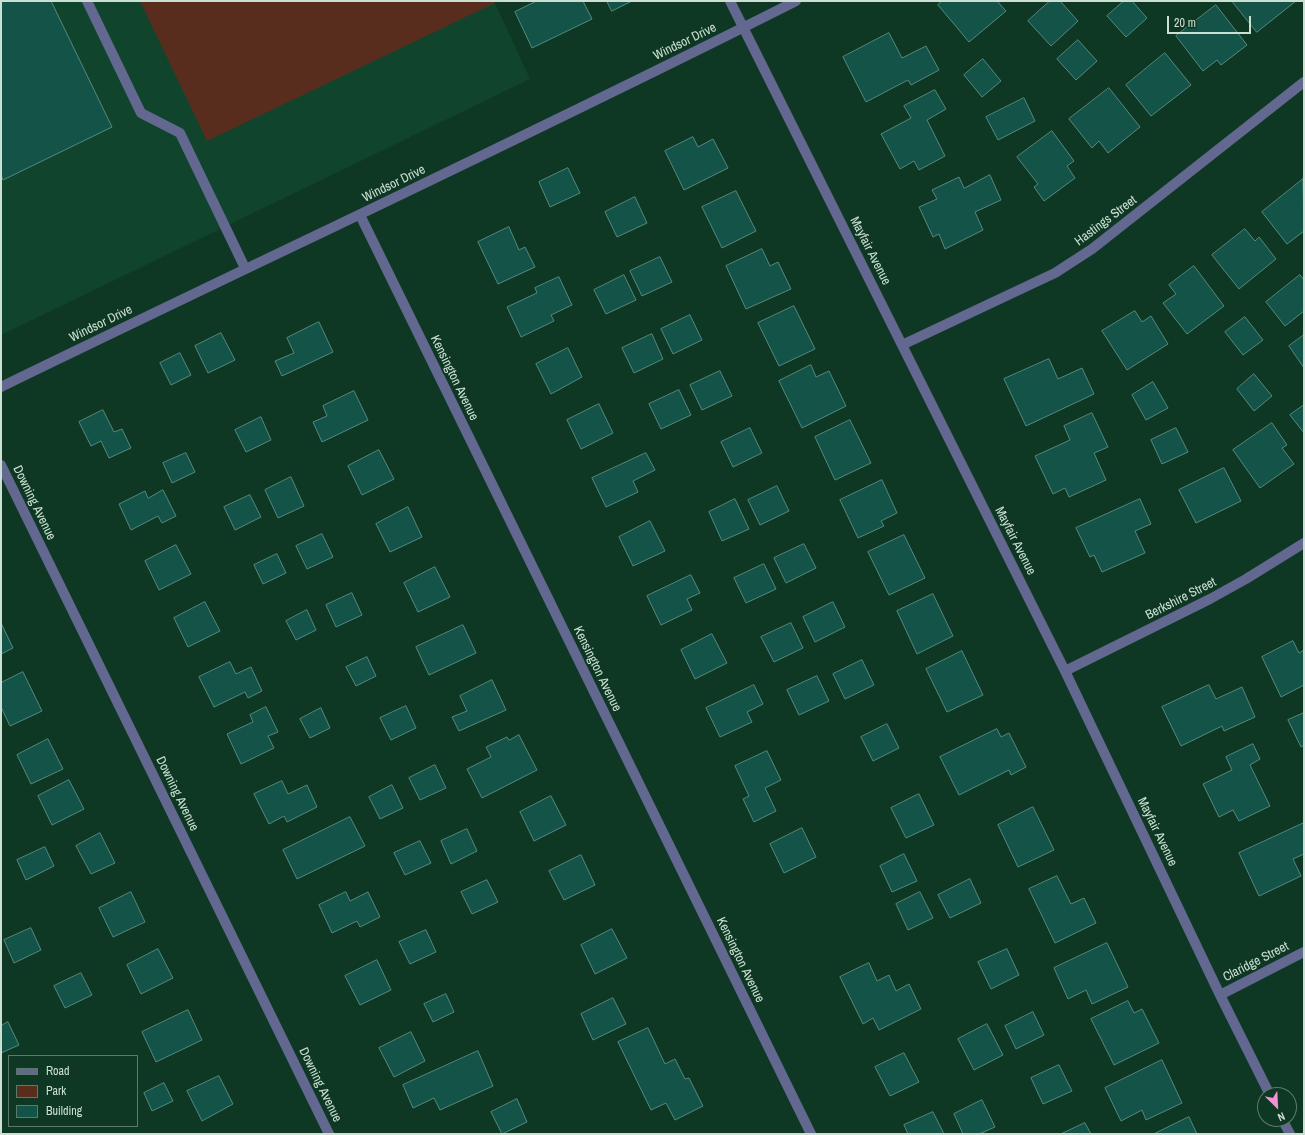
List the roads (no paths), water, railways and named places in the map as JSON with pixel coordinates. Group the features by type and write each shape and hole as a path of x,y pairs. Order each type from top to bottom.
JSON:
{"street":[{"path":"87,1 141,113 180,133 246,268"},
{"name":"Mayfair Avenue","path":"730,1 1065,671 1220,995 1266,1087"},
{"name":"Windsor Drive","path":"1,387 246,268 360,215 796,1"},
{"name":"Hastings Street","path":"902,345 1055,273 1086,253 1304,82"},
{"name":"Kensington Avenue","path":"360,215 811,1134"},
{"name":"Downing Avenue","path":"1,465 329,1134"},
{"name":"Berkshire Street","path":"1065,671 1210,599 1246,579 1304,543"},
{"name":"Claridge Street","path":"1220,995 1304,952"}]}
